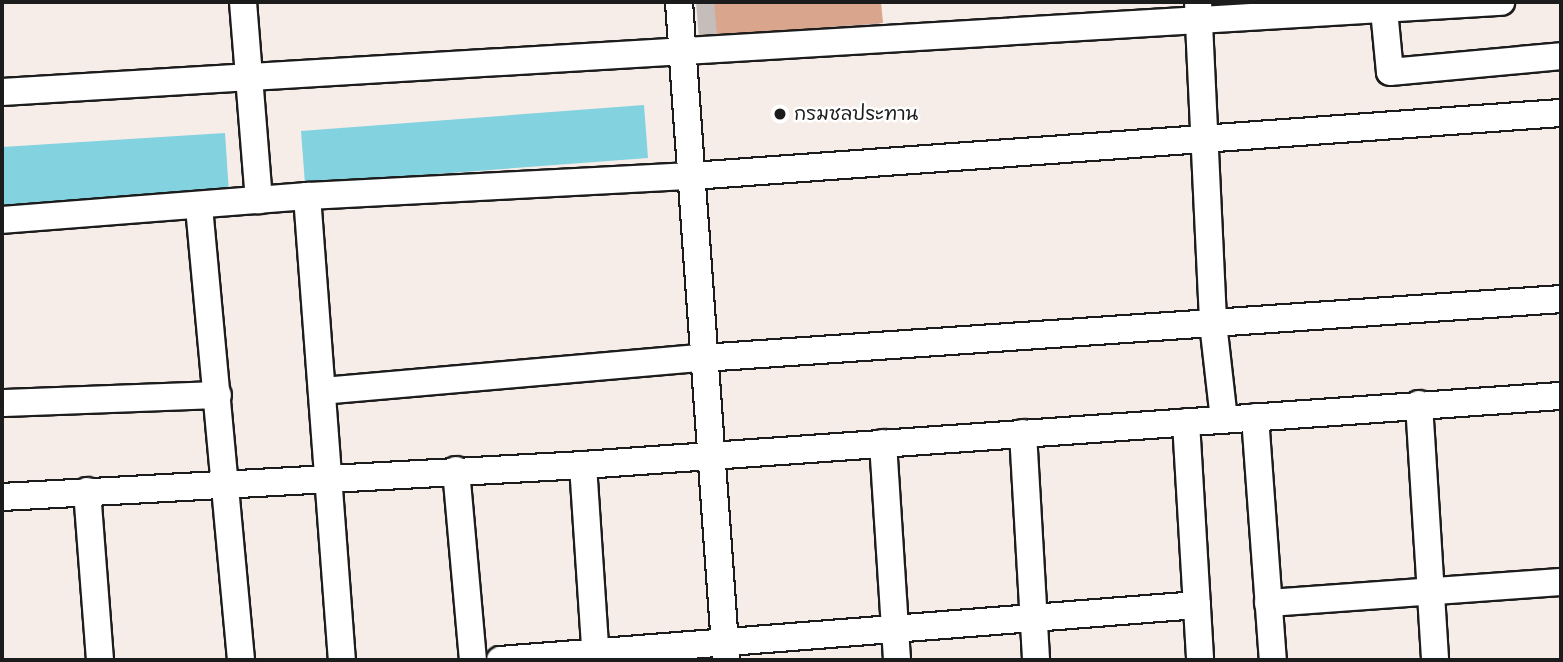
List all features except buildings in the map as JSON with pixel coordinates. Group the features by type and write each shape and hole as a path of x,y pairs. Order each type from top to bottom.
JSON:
{"street":[{"path":"243,2 259,200"},
{"path":"679,2 725,650"},
{"path":"2,92 250,74 682,51 1198,12 1384,10 1501,2"},
{"path":"1384,10 1390,72 1561,56"},
{"path":"1198,12 1213,323 1224,419"},
{"path":"2,220 200,207 259,200 692,176 1561,113"},
{"path":"307,197 331,482 342,660"},
{"path":"200,207 241,660"},
{"path":"322,391 703,358 1561,299"},
{"path":"2,403 218,395"},
{"path":"2,497 226,484 331,482 456,470 583,466 713,453 1561,396"},
{"path":"1419,404 1435,660"},
{"path":"1255,417 1273,660"},
{"path":"1186,422 1200,660"},
{"path":"1023,433 1036,660"},
{"path":"883,443 897,660"},
{"path":"583,466 596,655"},
{"path":"456,470 473,660"},
{"path":"87,491 100,660"},
{"path":"1268,603 1561,582"},
{"path":"500,660 725,650 896,629 1197,605"}],"water":[{"path":"644,105 648,158 305,184 301,131"},
{"path":"225,133 229,193 2,206 2,147"}],"place":[{"name":"กรมชลประทาน","path":"780,114"}]}
